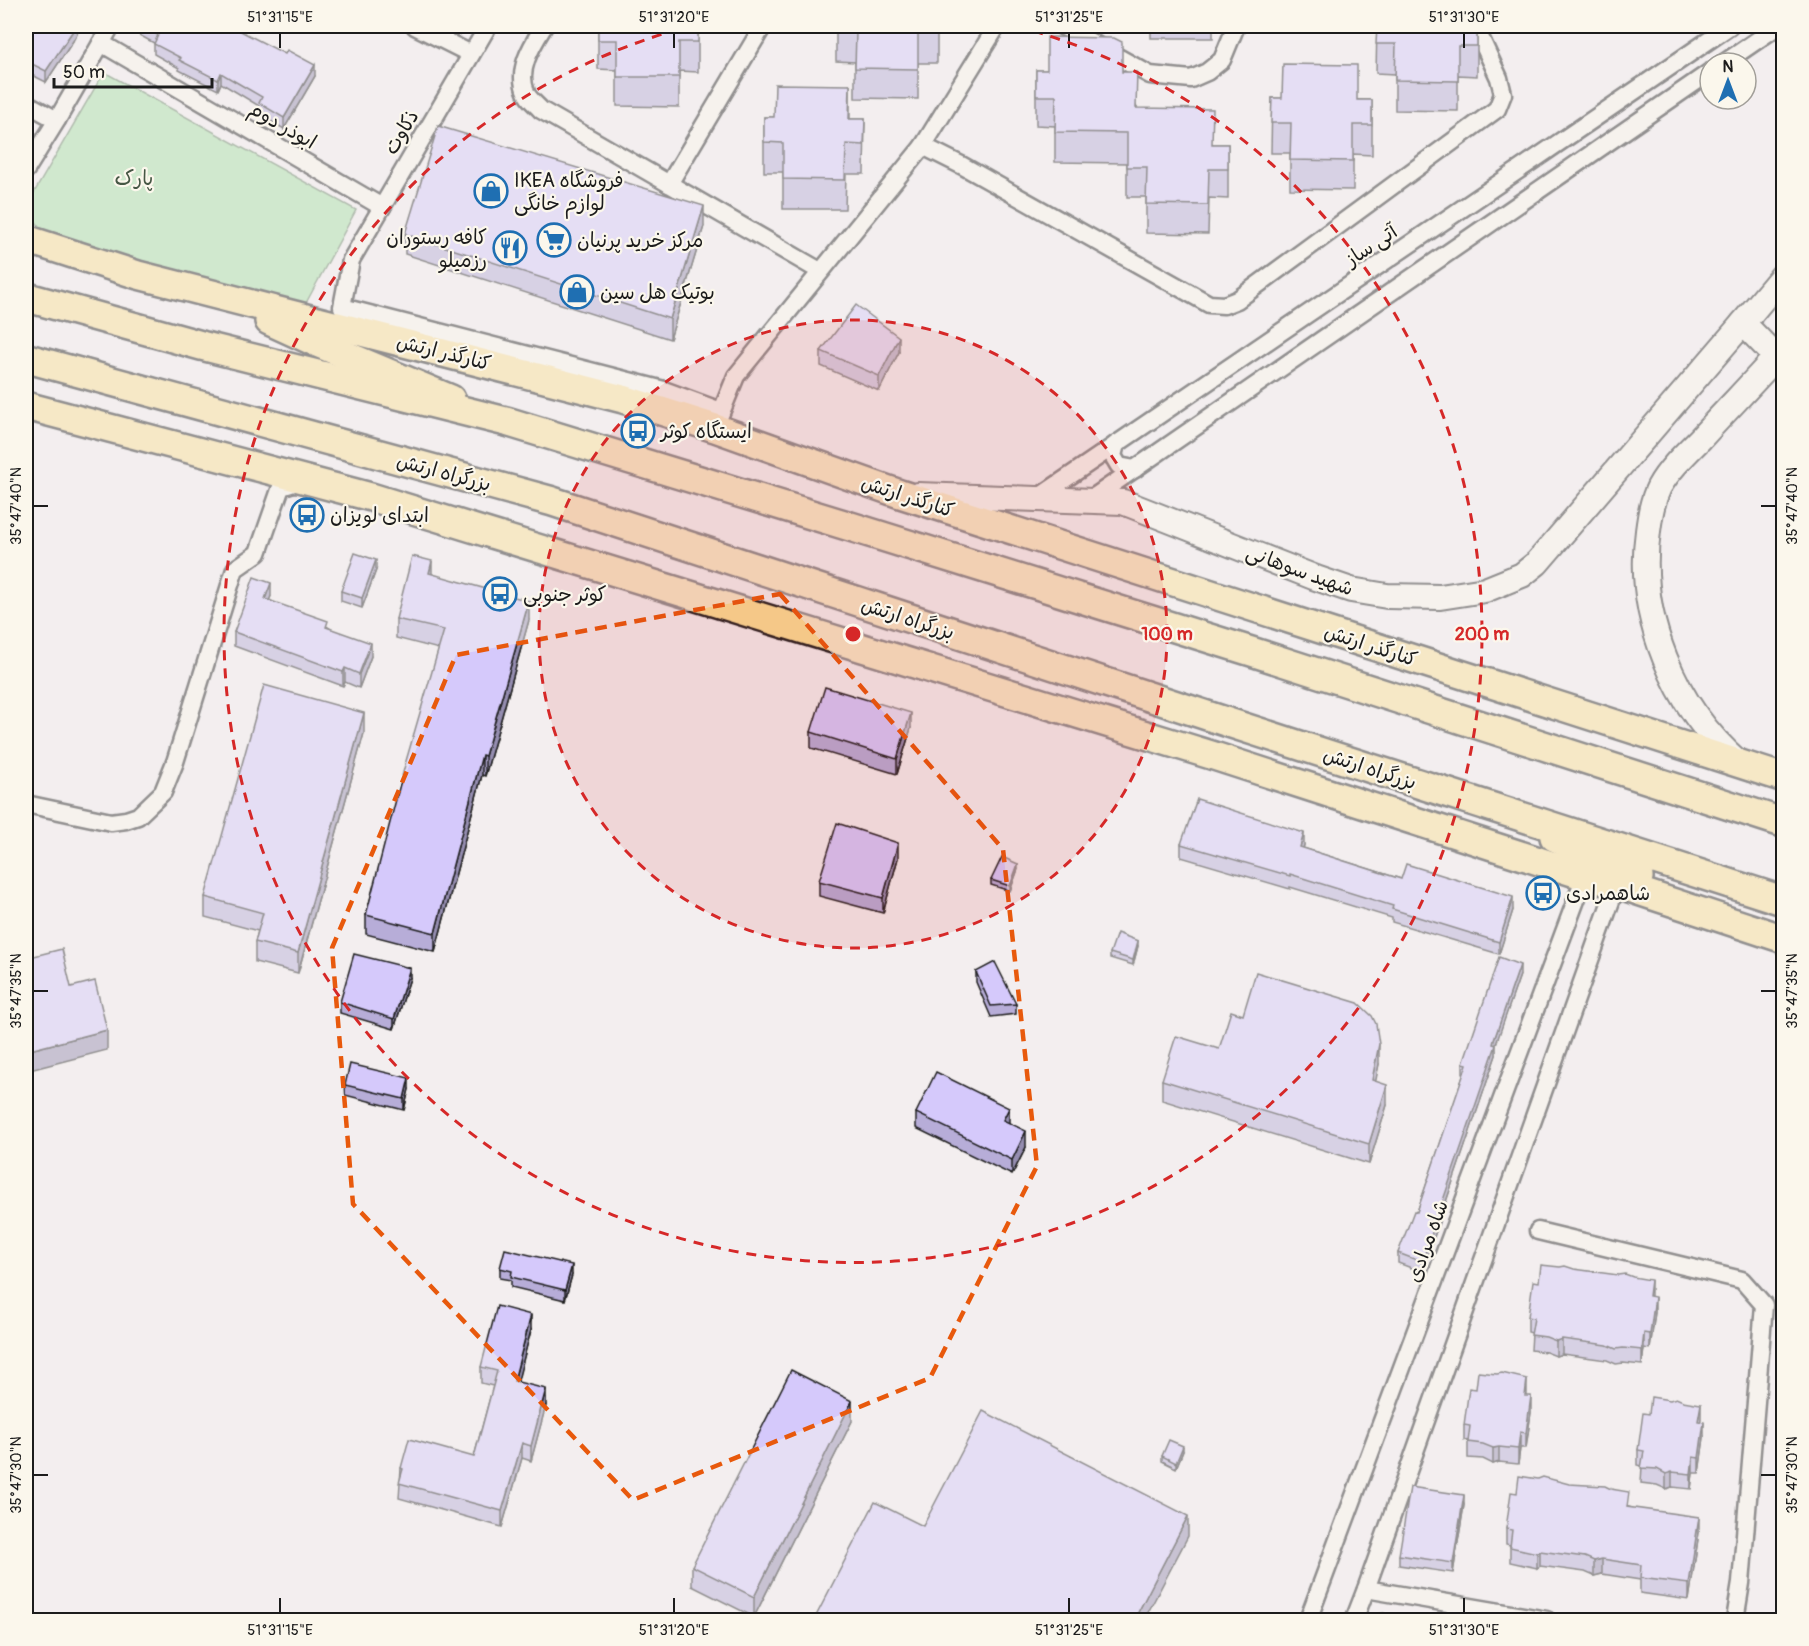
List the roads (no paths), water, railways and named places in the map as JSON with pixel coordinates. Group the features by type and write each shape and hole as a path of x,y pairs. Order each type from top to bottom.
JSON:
{"highway":[{"path":"26,297 203,346 508,422 852,526 1784,823"},
{"name":"بزرگراه ارتش","path":"26,358 551,501 1784,901"}],"main road":[{"name":"کنارگذر ارتش","path":"26,239 138,275 623,399 718,419 900,494 1784,778"},
{"name":"شهید سوهانی","path":"900,494 1091,499 1123,502 1138,506 1280,565 1351,590 1387,596 1440,597 1485,590 1522,575 1537,563 1784,274"},
{"path":"138,275 276,323 317,344 508,422"},
{"path":"1739,763 1719,746 1704,727 1676,681 1651,617 1647,598 1645,563 1650,511 1659,487 1677,463 1780,353 1743,323"},
{"path":"26,406 371,497 1154,737 1784,939"},
{"path":"1488,806 1740,925"}],"street":[{"path":"26,170 111,26"},
{"path":"415,26 471,54"},
{"name":"ذکاوت","path":"488,26 351,260 342,307 653,387 718,419"},
{"path":"544,26 527,55 523,76 526,93 541,110 820,271"},
{"path":"669,184 763,26"},
{"path":"718,419 736,376 923,146 997,26"},
{"path":"1062,26 1150,75 1191,79 1207,72 1221,60 1236,26"},
{"path":"923,146 963,166 1209,304 1224,305 1238,300 1497,110 1503,94 1499,78 1475,26"},
{"name":"آتی ساز","path":"1036,499 1730,26"},
{"path":"1742,51 1778,26"},
{"name":"ابوذر دوم","path":"101,43 382,207"},
{"path":"1091,499 1698,80"},
{"path":"26,103 57,120"},
{"path":"26,227 54,248"},
{"path":"1116,444 1113,456 1119,466 1135,469"},
{"path":"26,804 111,822 138,816 163,792 176,762 235,569 258,553 280,487 303,480"},
{"name":"شاه مرادی","path":"1308,1620 1586,876"},
{"path":"1354,1620 1617,884"},
{"path":"1538,1231 1742,1280 1764,1305 1741,1583 1735,1620"},
{"path":"1366,1589 1547,1620"}],"place":[{"name":"IKEA فروشگاه لوازم خانگی","path":"491,191"},
{"name":"مرکز خرید پرنیان","path":"554,240"},
{"name":"کافه رستوران رزمیلو","path":"510,248"},
{"name":"بوتیک هل سین","path":"577,292"},
{"name":"ایستگاه کوثر","path":"638,431"},
{"name":"ابتدای لویزان","path":"307,515"},
{"name":"کوثر جنوبی","path":"500,594"},
{"name":"شاهمرادی","path":"1543,893"}],"park label":[{"name":"پارک","path":"134,178"}]}
